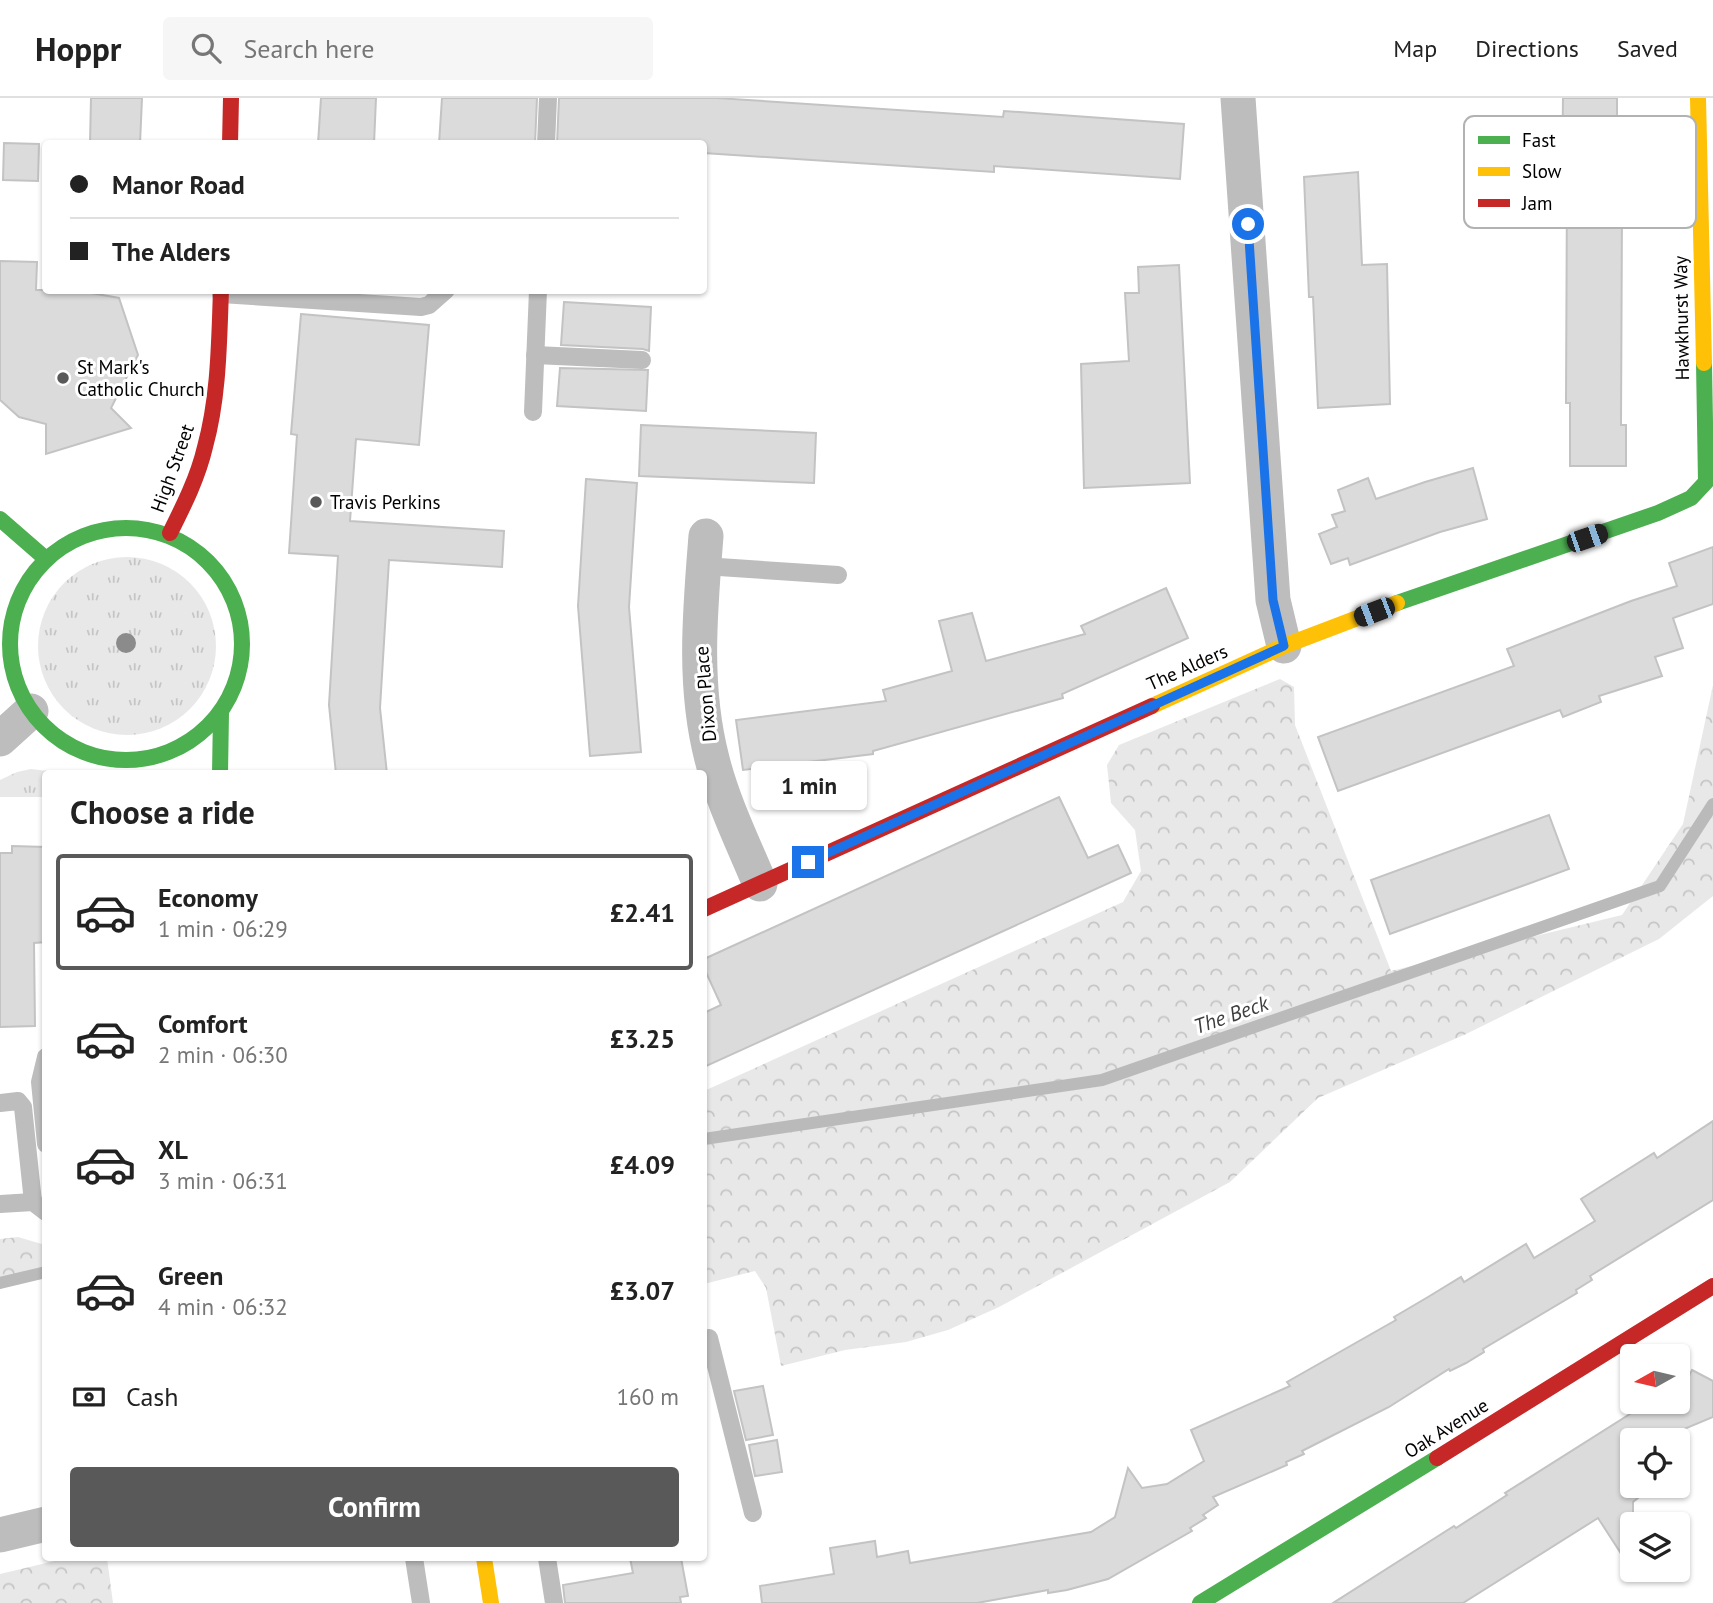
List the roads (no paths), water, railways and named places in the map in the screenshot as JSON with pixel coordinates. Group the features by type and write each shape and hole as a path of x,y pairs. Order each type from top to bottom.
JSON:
{"main road":[{"path":"230,140 231,98"},
{"name":"Hawkhurst Way","path":"1699,98 1707,273 1706,486"},
{"name":"High Street","path":"170,533 185,503 208,439 214,402 221,294"},
{"name":"The Alders","path":"707,908 1284,646 1389,606 1658,513 1688,501 1706,486"},
{"path":"0,519 46,559"},
{"path":"126,527 150,528 170,533 195,550 213,567 237,618 241,650 234,684 221,713 200,736 179,749 154,757 131,761 102,758 72,746 50,732 31,711 16,686 10,660 12,628 20,598 46,559 66,545 99,531 126,527"},
{"path":"220,770 221,713"},
{"path":"131,761 141,770"},
{"name":"Oak Avenue","path":"1200,1603 1713,1286"},
{"path":"484,1561 491,1603"}],"street":[{"path":"1238,98 1273,600 1284,646"},
{"name":"Dixon Place","path":"705,551 699,667 702,714 721,793 760,884"},
{"path":"0,739 31,711"},
{"path":"0,1535 42,1525"}],"lane":[{"path":"546,140 548,98"},
{"path":"248,294 421,307 429,305 441,294"},
{"path":"533,412 538,294"},
{"path":"535,355 642,360"},
{"path":"705,551 838,575"},
{"path":"42,1074 42,1103"},
{"path":"0,1102 18,1101 23,1107 39,1207 0,1204"},
{"path":"707,1339 709,1338 753,1513"},
{"path":"414,1561 421,1603"},
{"path":"547,1561 554,1603"}],"waterway":[{"name":"The Beck","path":"707,1139 1102,1080 1660,886 1713,804"},
{"name":"The Beck","path":"0,1283 42,1273"}],"place":[{"name":"St Mark's Catholic Church","path":"63,378"},
{"name":"Travis Perkins","path":"316,502"}]}
